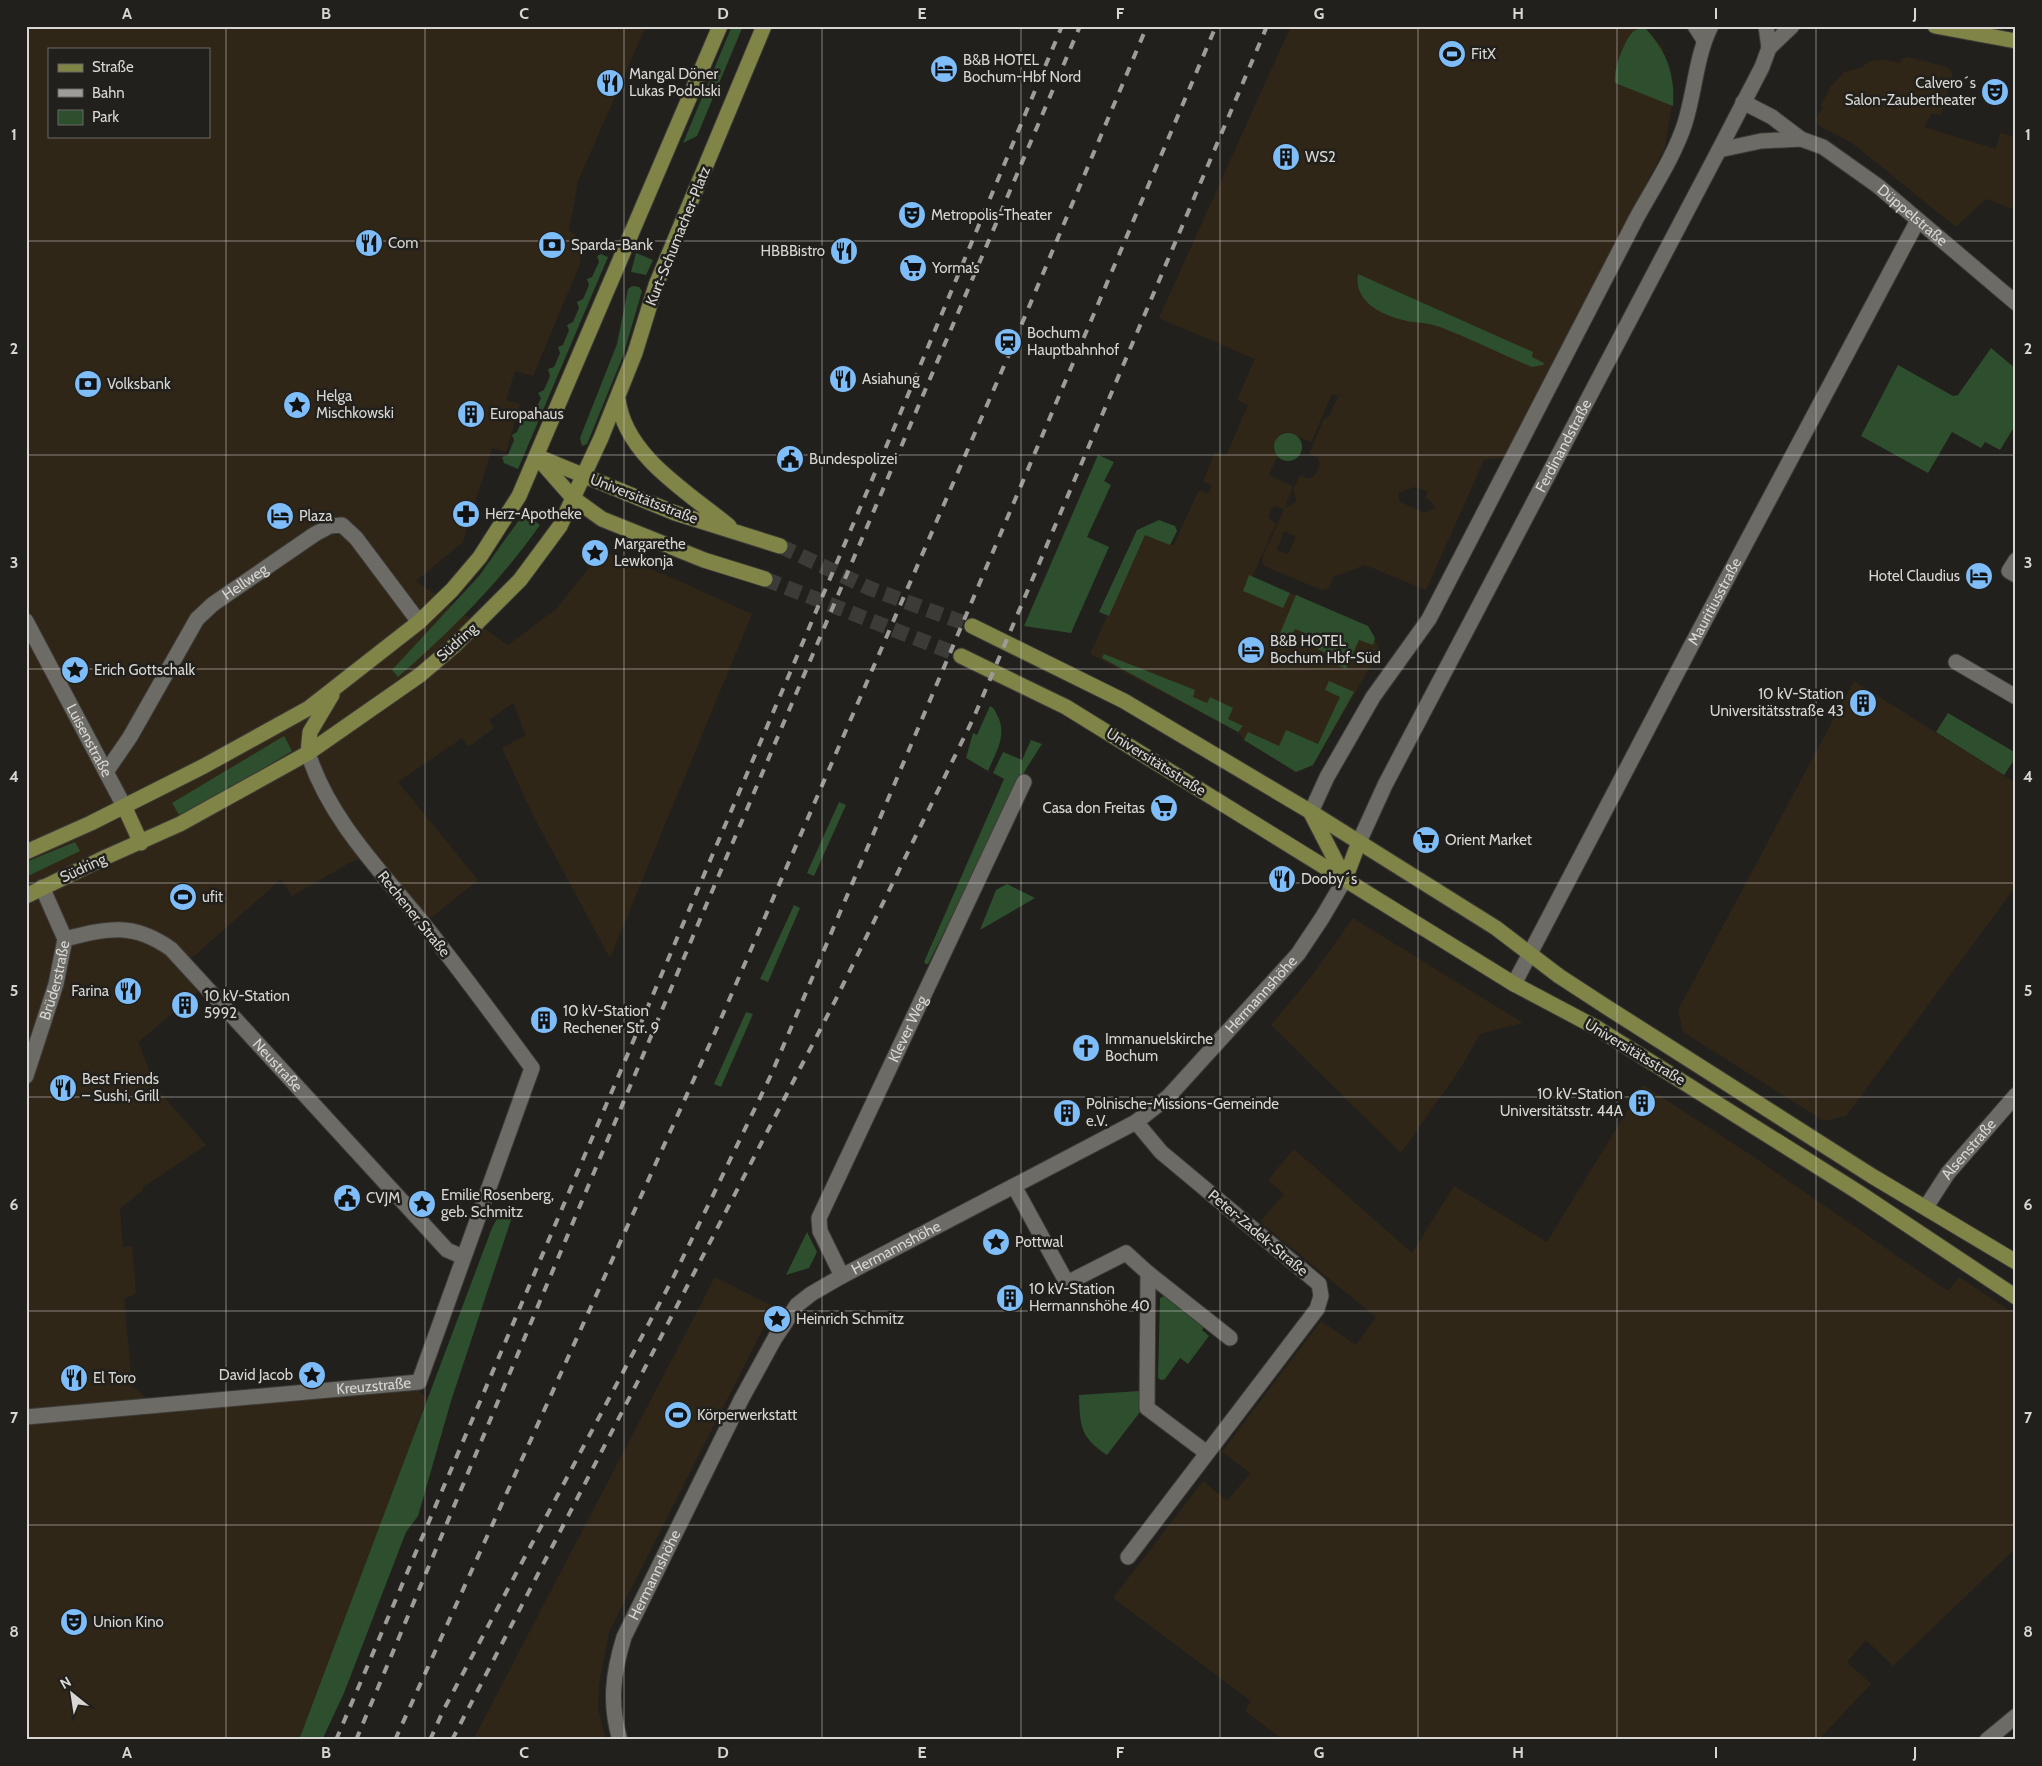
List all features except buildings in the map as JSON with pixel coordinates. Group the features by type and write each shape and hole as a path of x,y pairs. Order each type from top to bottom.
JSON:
{"main road":[{"path":"26,852 204,766 305,711 419,622 452,590 480,557 509,514 537,457 720,26"},
{"name":"Kurt-Schumacher-Platz","path":"573,498 618,399 636,353 656,285 764,26"},
{"path":"1935,26 2016,41"},
{"name":"Universitätsstraße","path":"618,399 622,422 641,452 735,531"},
{"path":"537,457 583,475"},
{"path":"537,457 573,498"},
{"name":"Universitätsstraße","path":"583,475 675,514 780,546"},
{"name":"Universitätsstraße","path":"573,498 602,520 704,560 765,579"},
{"name":"Südring","path":"26,896 106,857 141,843 230,798 308,753 413,680 488,614 520,580 560,526 573,498"},
{"name":"Universitätsstraße","path":"972,626 1124,701 1311,812 1496,928 1559,976 1605,1006 1872,1176 2016,1262"},
{"name":"Universitätsstraße","path":"961,656 1066,707 1514,984 1597,1028 1921,1233 2016,1297"},
{"path":"308,753 310,732 337,687"},
{"path":"124,806 141,843"},
{"path":"1311,812 1345,879"},
{"path":"1345,879 1358,842"},
{"path":"1921,1233 1926,1207"}],"street":[{"path":"1695,26 1704,40"},
{"path":"1311,812 1327,777 1373,697 1429,618 1631,227 1670,157 1685,124 1704,40 1711,26"},
{"path":"1766,26 1769,48"},
{"name":"Ferdinandstraße","path":"1358,842 1385,785 1547,473 1719,150 1769,48 1792,26"},
{"name":"Düppelstraße","path":"1743,102 1772,117 1801,139 1823,148 1878,186 2016,303"},
{"name":"Düppelstraße","path":"1719,150 1761,141 1801,139"},
{"name":"Mauritiusstraße","path":"1514,984 1694,640 1918,220"},
{"name":"Hellweg","path":"106,772 130,737 197,619 213,604 315,534 330,526 342,525 356,538 419,622"},
{"path":"2016,560 2009,571 2016,575"},
{"name":"Luisenstraße","path":"26,621 124,806"},
{"path":"1956,662 2016,697"},
{"name":"Rechener Straße","path":"308,753 314,772 347,829 423,924 532,1068"},
{"name":"Klever Weg","path":"842,1276 820,1231 819,1218 1024,782"},
{"name":"Hermannshöhe","path":"620,1740 614,1723 612,1698 614,1673 632,1617 775,1338 797,1306 811,1294 842,1276 1136,1122 1168,1097 1298,954 1345,879"},
{"name":"Brüderstraße","path":"26,1076 56,984 65,939 42,887"},
{"name":"Neustraße","path":"65,939 92,932 125,928 153,936 171,949 447,1250 463,1258"},
{"name":"Kreuzstraße","path":"26,1417 419,1382 532,1068"},
{"name":"Alsenstraße","path":"1926,1207 1948,1173 2016,1095"},
{"name":"Peter-Zadek-Straße","path":"1128,1557 1317,1309 1321,1296 1318,1284 1162,1152 1136,1122"},
{"path":"1014,1186 1067,1283 1126,1253 1148,1273 1230,1338"},
{"path":"1148,1273 1147,1408 1207,1453"},
{"path":"1987,1740 2016,1716"}],"shaded area":[{"path":"26,26 646,26 578,181 569,231 575,235 581,248 580,264 533,376 515,371 506,400 520,404 506,452 492,448 463,542 416,581 508,645 556,609 597,558 606,552 668,576 752,614 610,958 533,815 502,748 526,735 513,703 489,720 494,728 468,747 462,738 398,782 478,880 423,924 368,856 349,863 292,896 281,879 185,964 205,986 138,1042 157,1089 206,1145 143,1187 143,1190 120,1209 123,1247 132,1246 136,1293 124,1299 132,1386 155,1405 408,1383 427,1398 357,1591 299,1740 26,1740"},
{"path":"1291,26 1644,26 1662,47 1674,90 1665,147 1506,457 1484,460 1426,590 1365,565 1333,577 1329,588 1322,590 1264,566 1262,559 1284,509 1275,506 1272,508 1268,518 1276,524 1252,577 1368,626 1380,650 1313,765 1296,772 1244,740 1238,732 1090,654 1145,534 1173,546 1199,490 1208,494 1212,486 1203,481 1215,452 1226,456 1248,405 1237,400 1255,359 1159,318","holes":["1332,394 1338,396 1329,417 1324,419 1309,454 1317,457 1320,464 1315,475 1308,479 1300,475 1293,490 1297,501 1285,508 1293,486 1269,475 1277,457 1273,449 1285,432 1311,442","1415,487 1428,492 1425,498 1431,501 1435,508 1425,513 1400,502 1398,493","1284,531 1296,536 1288,554 1277,550"]},
{"path":"1908,57 1947,67 1953,73 1941,115 1932,113 1924,127 1996,149 2000,133 2016,137 2016,210 1986,199 1956,227 1852,143 1818,125 1816,119 1823,107 1821,105 1831,86 1844,72 1861,68 1870,61 1885,60 1900,63 1901,59"},
{"path":"1854,681 2016,783 2016,886 1846,1116 1824,1121 1683,1032 1678,1010"},
{"path":"1353,918 1523,1023 1480,1034 1460,1069 1401,1153 1271,1025 1314,973"},
{"path":"1643,1085 1751,1155 1948,1291 1959,1277 2016,1315 2016,1548 1893,1666 1866,1640 1847,1662 1871,1684 1818,1740 1283,1740 1245,1711 1251,1701 1113,1598 1203,1481 1227,1501 1250,1473 1222,1452 1321,1321 1356,1345 1376,1317 1260,1222 1284,1194 1268,1180 1294,1149 1412,1253 1454,1186 1547,1242"},
{"path":"715,1277 774,1307 609,1632 599,1684 598,1709 606,1740 473,1740"}],"green space":[{"path":"732,26 743,26 697,136 683,143"},
{"path":"1645,28 1659,46 1668,64 1673,83 1673,106 1615,83 1617,65 1628,38 1637,29"},
{"path":"636,253 653,260 646,275 631,272"},
{"path":"601,254 608,257 518,469 504,463 502,457 508,455 514,440 512,435 517,432 523,418 521,412 525,409 534,413 541,398 538,393 544,390 550,376 548,369 554,367 560,353 558,347 563,345 569,330 567,325 573,322 579,308 577,302 583,299 589,285 587,279 592,277 599,262 597,256"},
{"path":"1358,274 1533,352 1532,357 1544,363 1543,365 1532,367 1440,327 1398,319 1380,311 1365,300 1360,292"},
{"path":"632,286 639,287 642,291 623,356 587,444 582,446 580,438 617,344 628,289"},
{"path":"1991,348 2016,369 2016,424 2000,450 1985,442 1981,448 1952,432 1928,473 1861,436 1898,365 1953,396 1958,395"},
{"path":"1288,433 1298,437 1302,447 1298,457 1288,461 1278,457 1274,447 1278,437"},
{"path":"1098,455 1114,462 1104,481 1111,485 1087,537 1109,547 1071,633 1024,626"},
{"path":"524,513 540,525 508,567 474,606 398,677 392,670 479,576"},
{"path":"1159,520 1175,526 1177,531 1170,545 1145,535 1109,616 1099,612 1137,530"},
{"path":"1249,575 1290,593 1283,608 1243,591"},
{"path":"1296,595 1368,626 1375,638 1373,645 1359,640 1346,669 1330,662 1332,656 1313,647 1317,638 1295,629 1288,643 1278,638"},
{"path":"1104,654 1195,690 1193,697 1207,703 1210,697 1233,708 1228,719 1243,726 1238,732 1102,658"},
{"path":"1329,681 1354,692 1313,765 1296,772 1244,740 1248,732 1279,746 1286,730 1318,744 1340,697 1325,690"},
{"path":"990,706 996,712 1000,722 1001,736 988,771 966,758 973,733 977,735"},
{"path":"1948,713 2016,753 2016,757 2004,775 1936,732"},
{"path":"284,736 292,751 181,818 172,803"},
{"path":"1031,740 1042,744 1026,769 928,964 926,964 924,962 1004,779 993,773 1003,752 1022,760"},
{"path":"839,802 846,805 814,876 807,873"},
{"path":"75,842 80,851 26,877 26,862"},
{"path":"1007,884 1035,898 980,930 996,890"},
{"path":"794,905 800,908 768,982 760,979"},
{"path":"746,1012 753,1014 721,1087 714,1084"},
{"path":"510,1212 513,1214 451,1401 418,1516 406,1532 344,1693 322,1740 299,1740 492,1228 499,1215"},
{"path":"807,1232 817,1252 809,1268 786,1275"},
{"path":"1166,1295 1204,1327 1202,1330 1209,1336 1188,1364 1180,1358 1165,1379 1161,1380 1158,1378 1160,1298"},
{"path":"1140,1391 1140,1412 1107,1455 1091,1442 1083,1430 1079,1395"}],"tunnel":[{"path":"780,546 869,588 972,626"},
{"path":"765,579 961,656"}],"railway":[{"path":"336,1740 900,414 1062,26"},
{"path":"356,1740 696,929 1080,26"},
{"path":"395,1740 713,1037 1010,352 1147,26"},
{"path":"430,1740 443,1711 673,1278 771,1075 1216,26"},
{"path":"452,1740 836,999 974,717 1267,26"}],"place":[{"name":"FitX","path":"1452,54"},
{"name":"B&B HOTEL Bochum-Hbf Nord","path":"944,69"},
{"name":"Mangal Döner Lukas Podolski","path":"610,83"},
{"name":"Calvero´s Salon-Zaubertheater","path":"1995,92"},
{"name":"WS2","path":"1286,157"},
{"name":"Metropolis-Theater","path":"912,215"},
{"name":"Com","path":"369,243"},
{"name":"Sparda-Bank","path":"552,245"},
{"name":"HBBBistro","path":"844,251"},
{"name":"Yorma’s","path":"913,268"},
{"name":"Bochum Hauptbahnhof","path":"1008,342"},
{"name":"Asiahung","path":"843,379"},
{"name":"Volksbank","path":"88,384"},
{"name":"Helga Mischkowski","path":"297,405"},
{"name":"Europahaus","path":"471,414"},
{"name":"Bundespolizei","path":"790,459"},
{"name":"Herz-Apotheke","path":"466,514"},
{"name":"Plaza","path":"280,516"},
{"name":"Margarethe Lewkonja","path":"595,553"},
{"name":"Hotel Claudius","path":"1979,576"},
{"name":"B&B HOTEL Bochum Hbf-Süd","path":"1251,650"},
{"name":"Erich Gottschalk","path":"75,670"},
{"name":"10 kV-Station Universitätsstraße 43","path":"1863,703"},
{"name":"Casa don Freitas","path":"1164,808"},
{"name":"Orient Market","path":"1426,840"},
{"name":"Dooby´s","path":"1282,879"},
{"name":"ufit","path":"183,897"},
{"name":"Farina","path":"128,991"},
{"name":"10 kV-Station 5992","path":"185,1005"},
{"name":"10 kV-Station Rechener Str. 9","path":"544,1020"},
{"name":"Immanuelskirche Bochum","path":"1086,1048"},
{"name":"Best Friends – Sushi, Grill","path":"63,1088"},
{"name":"10 kV-Station Universitätsstr. 44A","path":"1642,1103"},
{"name":"Polnische-Missions-Gemeinde e.V.","path":"1067,1113"},
{"name":"CVJM","path":"347,1198"},
{"name":"Emilie Rosenberg, geb. Schmitz","path":"422,1204"},
{"name":"Pottwal","path":"996,1242"},
{"name":"10 kV-Station Hermannshöhe 40","path":"1010,1298"},
{"name":"Heinrich Schmitz","path":"777,1319"},
{"name":"David Jacob","path":"312,1375"},
{"name":"El Toro","path":"74,1378"},
{"name":"Körperwerkstatt","path":"678,1415"},
{"name":"Union Kino","path":"74,1622"}]}
